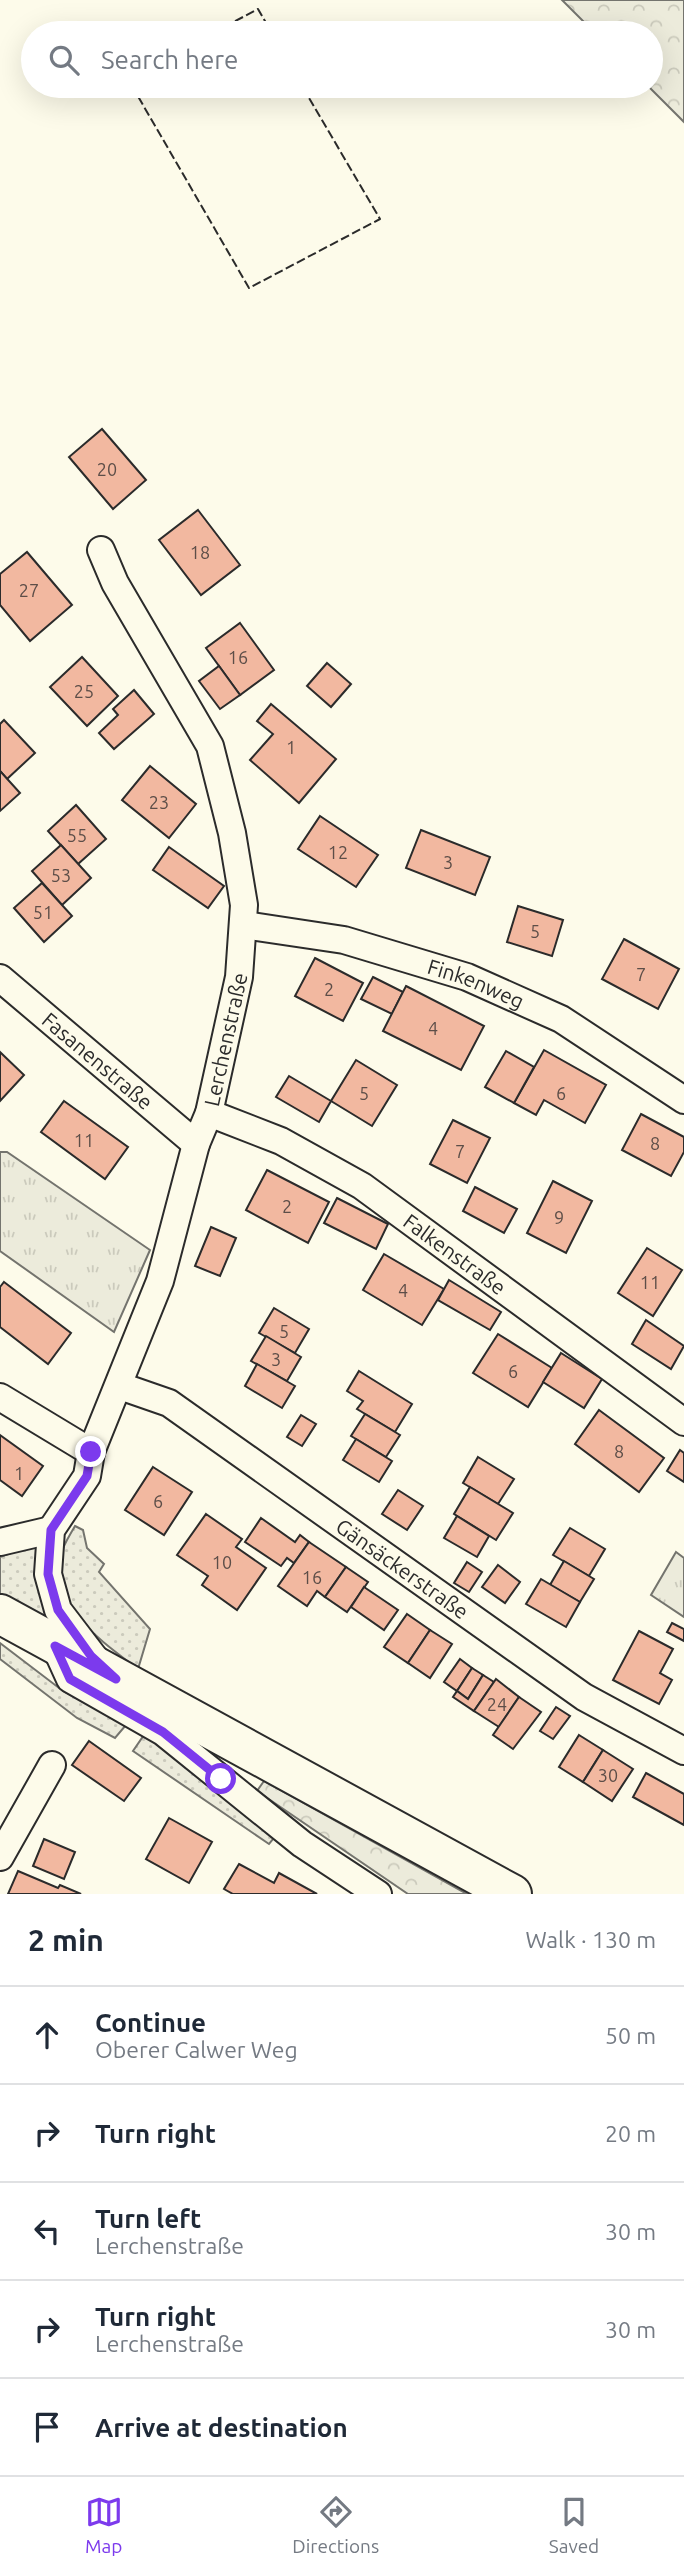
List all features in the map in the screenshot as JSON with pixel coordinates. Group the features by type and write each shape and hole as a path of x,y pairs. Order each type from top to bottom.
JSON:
{"main road":[{"path":"0,1614 512,1894"}],"street":[{"name":"Lerchenstraße","path":"101,550 115,583 210,746 232,832 244,905 239,977 209,1113 196,1144 160,1281 120,1386 91,1452 87,1476 51,1530 48,1574 58,1610 91,1656 116,1679"},
{"name":"Finkenweg","path":"244,925 344,940 467,977 561,1019 684,1100"},
{"name":"Fasanenstraße","path":"0,978 196,1144"},
{"name":"Falkenstraße","path":"209,1113 281,1141 362,1186 684,1422"},
{"name":"Gänsäckerstraße","path":"120,1386 169,1403 584,1697 684,1751"},
{"path":"0,1397 91,1452"},
{"path":"0,1542 51,1530"},
{"path":"55,1646 70,1679 163,1732 302,1844 377,1894"},
{"path":"0,1857 52,1765"}],"green space":[{"path":"562,0 684,0 684,122 660,98 663,98 663,21 583,21"},
{"path":"0,1152 7,1152 150,1250 114,1332 0,1251"},
{"path":"75,1526 83,1530 87,1548 104,1564 99,1572 150,1629 138,1669 81,1621 62,1590 59,1573 61,1555"},
{"path":"36,1544 39,1547 49,1617 45,1620 0,1594 0,1557"},
{"path":"676,1552 684,1558 684,1617 651,1595"},
{"path":"0,1643 63,1691 126,1725 115,1738 77,1718 0,1659"},
{"path":"144,1735 168,1751 274,1838 269,1844 133,1751"},
{"path":"264,1781 467,1894 408,1894 257,1791"}],"building":[{"path":"102,429 146,480 113,509 69,457"},
{"path":"198,510 240,565 201,595 159,540"},
{"path":"27,552 72,605 30,641 0,605 0,574"},
{"path":"240,623 274,670 240,695 206,648"},
{"path":"82,657 118,696 87,726 50,687"},
{"path":"327,663 351,684 331,707 307,686"},
{"path":"219,666 240,695 220,709 199,681"},
{"path":"134,690 154,714 114,749 99,733 118,715 113,709"},
{"path":"271,704 336,759 299,803 250,760 273,734 257,721"},
{"path":"4,720 35,753 7,779 0,771 0,724"},
{"path":"150,766 196,804 169,838 122,800"},
{"path":"0,771 20,793 0,811"},
{"path":"76,805 106,839 78,864 48,831"},
{"path":"320,816 378,855 356,887 298,849"},
{"path":"421,830 490,857 475,895 406,868"},
{"path":"61,845 91,878 62,905 32,871"},
{"path":"169,847 224,886 208,908 153,870"},
{"path":"42,883 72,916 44,942 14,908"},
{"path":"518,906 563,920 552,956 507,942"},
{"path":"624,939 679,969 658,1009 602,979"},
{"path":"315,958 363,983 343,1021 295,996"},
{"path":"373,977 403,992 392,1014 361,999"},
{"path":"406,986 484,1026 461,1070 383,1031"},
{"path":"544,1050 606,1085 585,1123 544,1100 536,1115 514,1103"},
{"path":"506,1051 534,1067 514,1103 485,1087"},
{"path":"0,1052 24,1075 0,1101"},
{"path":"356,1060 397,1085 372,1126 331,1101"},
{"path":"289,1076 331,1101 319,1122 276,1097"},
{"path":"64,1101 128,1147 105,1179 41,1132"},
{"path":"641,1114 684,1137 684,1152 671,1176 622,1150"},
{"path":"453,1120 490,1138 467,1183 430,1164"},
{"path":"267,1170 329,1202 308,1243 246,1210"},
{"path":"553,1181 592,1201 566,1253 527,1233"},
{"path":"475,1187 517,1209 504,1233 463,1211"},
{"path":"337,1198 388,1224 376,1249 324,1223"},
{"path":"211,1227 236,1238 220,1276 195,1266"},
{"path":"647,1248 682,1270 653,1316 618,1293"},
{"path":"384,1254 444,1289 422,1325 363,1290"},
{"path":"449,1280 501,1312 490,1330 438,1300"},
{"path":"4,1282 71,1333 48,1364 0,1327 0,1287"},
{"path":"274,1308 309,1329 295,1353 259,1333"},
{"path":"646,1320 684,1346 671,1369 632,1344"},
{"path":"498,1334 552,1368 528,1407 473,1373"},
{"path":"266,1336 301,1357 287,1381 251,1361"},
{"path":"561,1353 602,1379 584,1408 543,1382"},
{"path":"257,1364 295,1386 282,1408 245,1386"},
{"path":"359,1371 412,1404 395,1432 357,1409 363,1401 347,1391"},
{"path":"599,1410 664,1458 639,1492 575,1444"},
{"path":"365,1414 400,1435 386,1457 351,1436"},
{"path":"301,1415 316,1424 302,1446 287,1437"},
{"path":"0,1435 43,1466 22,1496 0,1480"},
{"path":"356,1439 392,1461 379,1482 343,1460"},
{"path":"680,1450 684,1453 684,1482 667,1471"},
{"path":"478,1457 514,1479 498,1504 463,1483"},
{"path":"153,1467 192,1492 164,1535 125,1510"},
{"path":"470,1487 513,1513 496,1540 454,1514"},
{"path":"398,1490 423,1506 407,1530 382,1514"},
{"path":"206,1514 242,1539 236,1547 266,1568 237,1610 202,1585 208,1576 177,1555"},
{"path":"457,1516 489,1536 477,1557 444,1538"},
{"path":"261,1518 295,1542 300,1535 309,1542 294,1563 287,1558 281,1566 245,1542"},
{"path":"570,1528 605,1549 589,1576 553,1555"},
{"path":"309,1542 346,1567 325,1597 317,1591 307,1606 278,1586"},
{"path":"564,1561 594,1579 580,1602 550,1585"},
{"path":"467,1562 482,1572 469,1592 454,1583"},
{"path":"498,1565 520,1582 505,1603 482,1587"},
{"path":"346,1567 368,1582 347,1612 325,1597"},
{"path":"541,1579 580,1602 566,1627 526,1604"},
{"path":"364,1587 398,1610 384,1630 351,1607"},
{"path":"407,1614 430,1630 408,1663 384,1647"},
{"path":"672,1623 684,1629 684,1641 667,1632"},
{"path":"430,1630 452,1644 430,1678 408,1663"},
{"path":"639,1631 673,1649 660,1673 672,1680 659,1704 613,1680"},
{"path":"460,1659 472,1668 457,1691 444,1682"},
{"path":"472,1668 483,1675 468,1699 457,1691"},
{"path":"483,1675 494,1682 474,1711 453,1697 457,1691 468,1699"},
{"path":"496,1679 519,1697 499,1727 474,1711"},
{"path":"519,1697 541,1712 513,1749 493,1735"},
{"path":"556,1707 570,1716 553,1739 540,1731"},
{"path":"579,1735 603,1750 583,1782 559,1767"},
{"path":"89,1741 141,1778 124,1801 72,1765"},
{"path":"603,1750 633,1769 612,1801 583,1782"},
{"path":"646,1773 684,1794 684,1825 633,1797"},
{"path":"169,1818 212,1842 189,1883 146,1859"},
{"path":"44,1839 75,1852 64,1879 33,1866"},
{"path":"239,1864 274,1883 279,1873 317,1894 233,1894 224,1889"},
{"path":"18,1871 58,1888 60,1885 81,1894 8,1894"}],"fence":[{"path":"236,21 258,9 265,21"},
{"path":"139,98 249,288 380,219 309,98"}],"route":[{"path":"91,1452 87,1476 69,1507 51,1530 48,1574 58,1610 91,1656 116,1679 55,1646 70,1679 163,1732 221,1779"}]}
